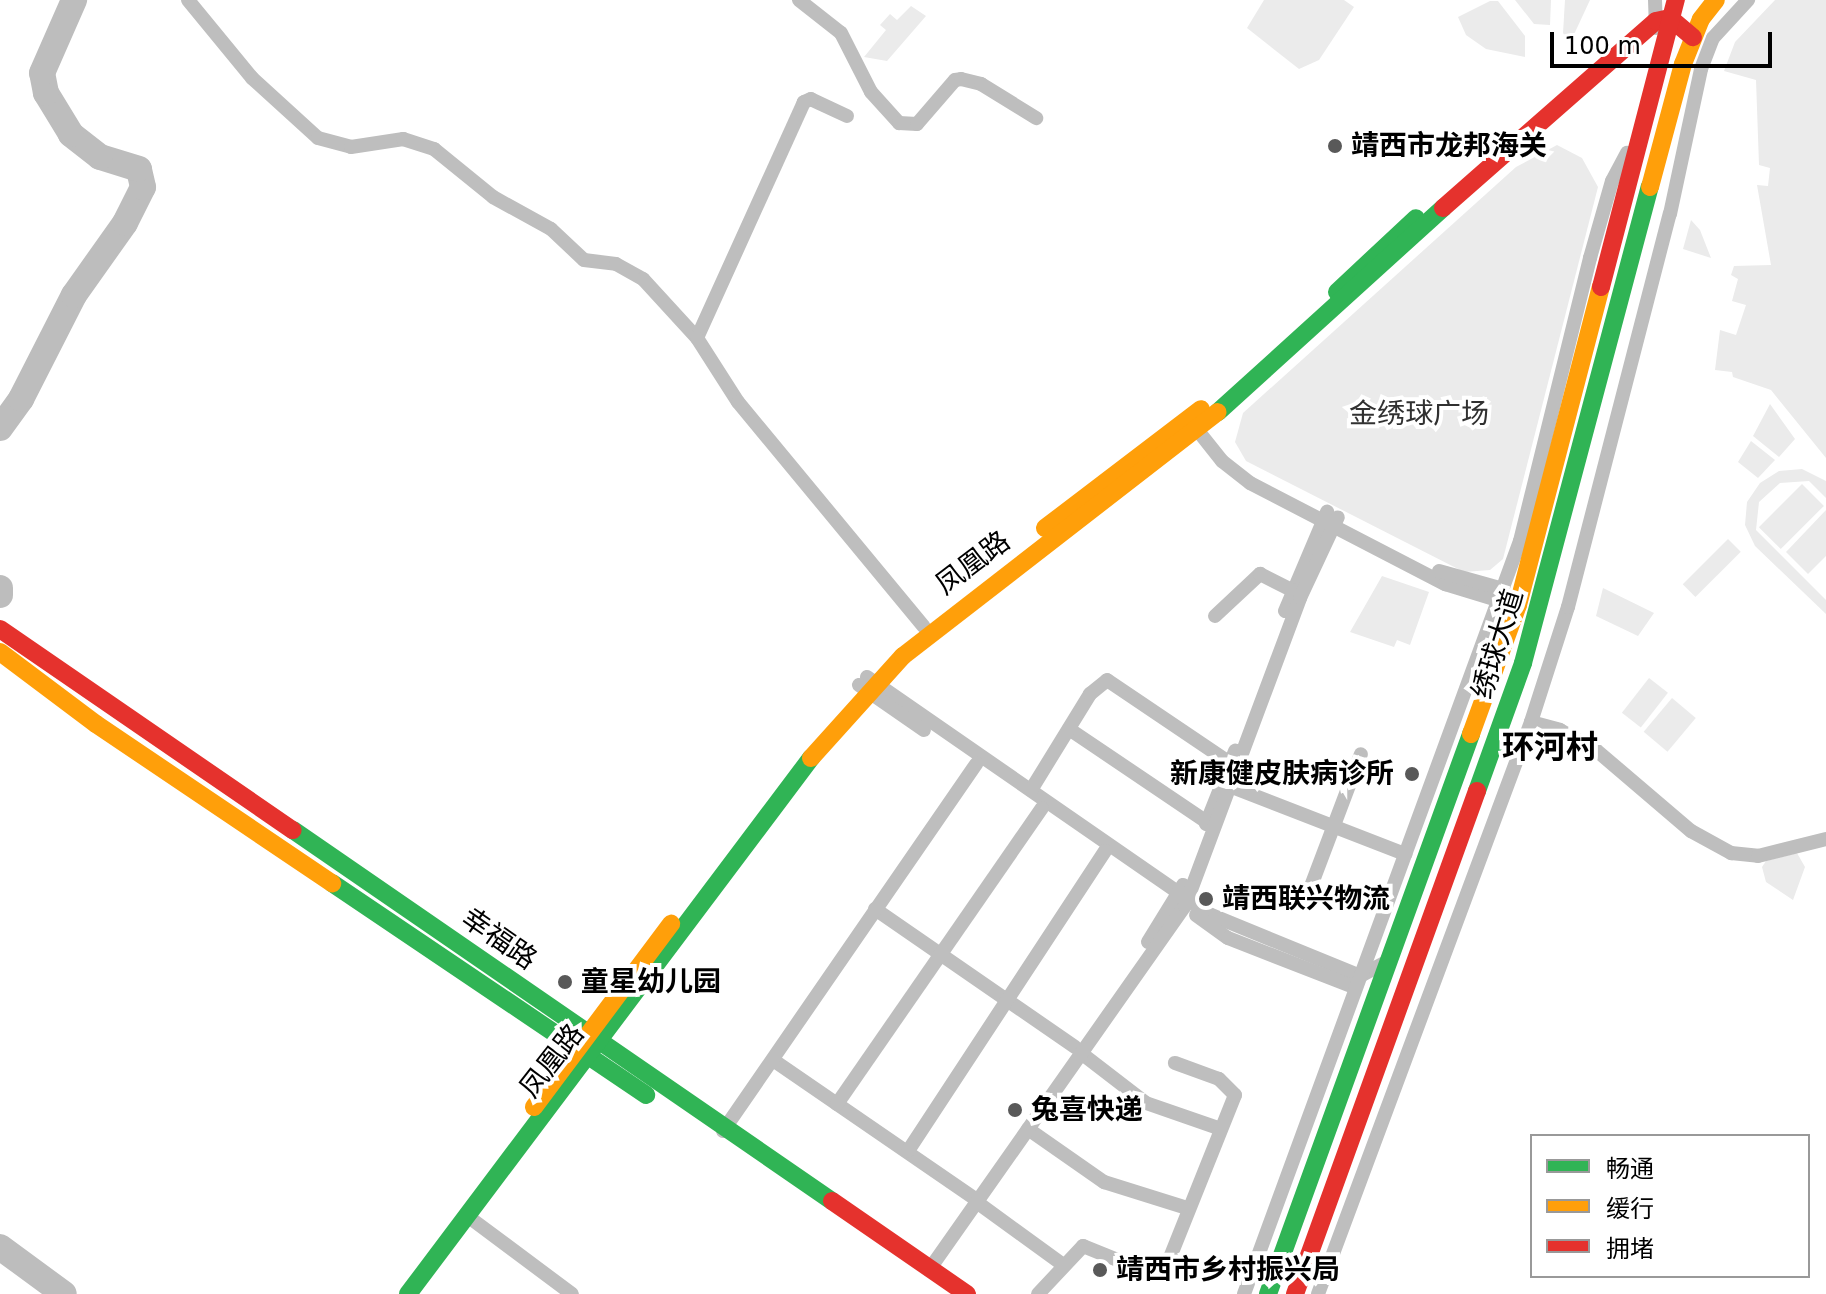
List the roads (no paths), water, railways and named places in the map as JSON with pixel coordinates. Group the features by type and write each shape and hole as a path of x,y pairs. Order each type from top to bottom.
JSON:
{"main road":[{"name":"绣球大道","path":"1295,1294 1527,652 1693,37 1701,19 1716,0"},
{"name":"绣球大道","path":"1268,1294 1388,961 1469,751 1546,510 1665,6"},
{"path":"1665,6 1701,19"},
{"path":"1665,6 1693,37"},
{"name":"凤凰路","path":"867,684 1196,421 1525,117 1665,6"},
{"name":"凤凰路","path":"408,1294 589,1047 867,684 923,626 1196,421"},
{"name":"幸福路","path":"3,631 942,1294"},
{"name":"幸福路","path":"0,652 96,724 589,1047 723,1131 967,1294"},
{"name":"凤凰路","path":"391,1294 589,1047"}],"street":[{"path":"188,0 252,78 318,138 351,147 403,139 434,149 493,197 551,229 584,260 616,264 643,279 697,338 730,392 923,626"},
{"path":"799,0 841,33 871,92 899,123 917,124 955,80 981,84 1036,118"},
{"path":"1318,1294 1531,722 1568,607 1670,214 1701,69 1713,38 1748,0"},
{"path":"1244,1294 1437,774 1498,594 1520,541 1590,258 1612,181 1626,154 1665,6"},
{"path":"697,338 804,102 811,99 847,116"},
{"path":"1597,394 1626,377"},
{"path":"1196,421 1242,477 1446,575 1498,594"},
{"path":"1183,899 1207,822 1292,590 1331,518"},
{"path":"975,1200 1183,899 1232,787 1331,518"},
{"path":"1215,616 1260,574 1292,590"},
{"path":"1031,790 1090,694 1102,682 1113,681 1230,763"},
{"path":"867,684 976,764 1105,851 1183,899 1209,914 1358,982"},
{"path":"867,684 1031,790 1183,899"},
{"path":"1531,722 1560,730 1596,750 1691,831 1731,853 1758,856 1826,839"},
{"path":"1069,729 1207,822"},
{"path":"1437,774 1469,751"},
{"path":"1305,902 1361,754"},
{"path":"723,1131 976,764"},
{"path":"1232,787 1336,824 1405,854"},
{"path":"837,1104 1042,808"},
{"path":"908,1151 1105,851"},
{"path":"1399,871 1430,852"},
{"path":"1435,910 1464,899"},
{"path":"875,909 939,957 1078,1050 1146,1103 1221,1129"},
{"path":"1358,982 1388,961"},
{"path":"926,1268 1028,1129 1078,1050"},
{"path":"773,1060 908,1151 1062,1264"},
{"path":"1038,1294 1062,1264 1087,1246 1161,1273 1234,1099 1233,1088 1175,1063"},
{"path":"1309,1121 1335,1109"},
{"path":"1357,1124 1383,1118"},
{"path":"1028,1129 1104,1182 1187,1208"},
{"path":"466,1215 572,1294"},
{"path":"1258,1254 1291,1233"},
{"path":"1302,1273 1332,1259"}],"waterway":[{"path":"0,428 21,399 74,295 125,223 143,187 139,169 100,157 71,134 46,93 42,73 74,0"},
{"path":"0,588 0,595"},
{"path":"0,1247 64,1294"}],"place":[{"name":"靖西市龙邦海关","path":"1335,146"},
{"name":"新康健皮肤病诊所","path":"1412,774"},
{"name":"靖西联兴物流","path":"1206,899"},
{"name":"童星幼儿园","path":"565,982"},
{"name":"兔喜快递","path":"1015,1110"},
{"name":"靖西市乡村振兴局","path":"1100,1270"}],"district":[{"name":"环河村","path":"1550,747"}],"park label":[{"name":"金绣球广场","path":"1419,414"}]}
